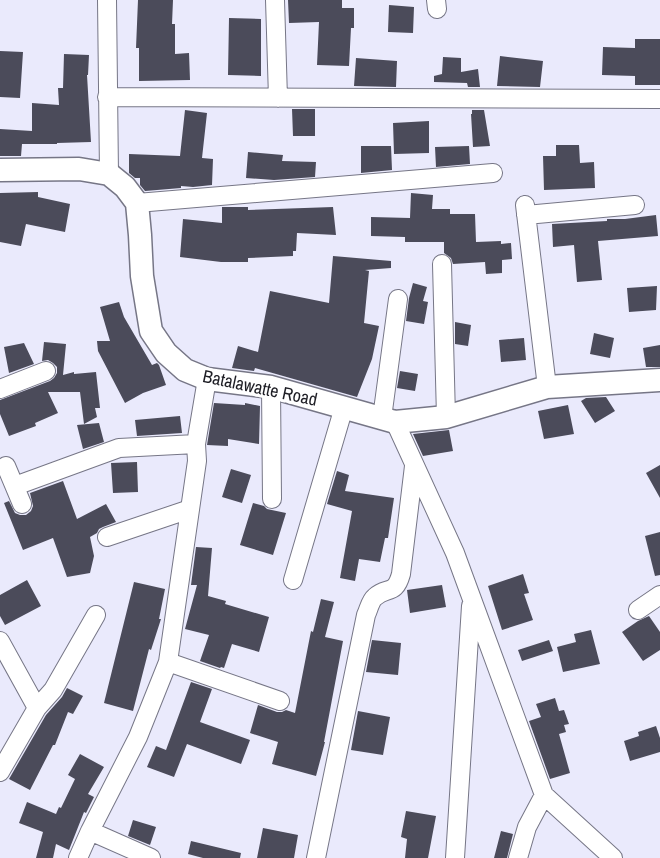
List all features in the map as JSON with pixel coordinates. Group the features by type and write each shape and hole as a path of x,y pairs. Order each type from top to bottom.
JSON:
{"street":[{"path":"106,0 109,174"},
{"path":"275,0 278,98"},
{"path":"107,97 660,99"},
{"path":"0,170 79,169 109,174 125,187 137,203 493,173"},
{"name":"Batalawatte Road","path":"137,203 142,276 151,331 166,353 185,370 207,379 271,387 389,420 446,417 547,387 660,380"},
{"path":"547,387 526,210 635,205"},
{"path":"442,264 446,417"},
{"path":"398,299 389,420 414,466 455,553 544,795 613,858"},
{"path":"0,390 46,371"},
{"path":"78,858 138,737 168,662 197,461 196,444 207,379"},
{"path":"271,387 272,499"},
{"path":"293,580 344,407"},
{"path":"15,486 119,448 196,444"},
{"path":"6,466 22,504"},
{"path":"316,858 366,615 376,596 394,588 399,583 414,466"},
{"path":"107,537 190,509"},
{"path":"638,610 660,595"},
{"path":"455,858 471,598"},
{"path":"0,772 37,708 53,690 96,615"},
{"path":"0,641 37,708"},
{"path":"168,662 280,701"},
{"path":"518,858 527,827 544,795"},
{"path":"90,831 151,858"}],"building":[{"path":"138,0 173,0 172,24 175,24 175,54 189,53 190,80 139,81 139,48 136,48"},
{"path":"288,0 342,0 342,8 354,8 349,66 317,65 319,22 289,23"},
{"path":"389,5 414,7 413,33 388,32"},
{"path":"229,18 261,19 261,76 228,75"},
{"path":"635,39 660,39 660,85 635,85 635,76 602,75 603,47 635,48"},
{"path":"0,51 23,52 20,98 0,97"},
{"path":"64,54 89,55 87,75 91,142 22,144 21,156 0,156 0,129 32,131 32,103 59,105 58,88 63,88"},
{"path":"500,56 543,61 540,87 497,86"},
{"path":"443,57 461,58 461,72 478,69 480,87 468,87 467,83 434,82 434,76 442,74"},
{"path":"356,58 397,61 396,87 354,86"},
{"path":"292,109 315,109 315,136 293,136"},
{"path":"185,110 207,113 202,158 213,159 212,185 145,191 140,185 140,178 135,178 129,173 129,154 180,156"},
{"path":"472,110 484,110 490,146 473,147"},
{"path":"429,121 429,153 394,154 393,123"},
{"path":"556,145 579,145 580,163 594,162 595,188 544,190 543,156 556,156"},
{"path":"361,146 391,146 392,170 361,173"},
{"path":"469,146 470,164 436,167 435,147"},
{"path":"248,152 283,155 282,161 316,162 315,177 274,180 246,178"},
{"path":"38,192 38,197 70,204 65,232 26,224 21,246 0,242 0,193"},
{"path":"411,193 433,195 432,209 450,209 450,214 475,214 476,242 511,243 512,259 502,260 502,273 486,274 485,262 453,264 451,258 444,253 444,242 405,242 405,237 371,236 371,217 410,218"},
{"path":"222,207 248,207 248,210 333,207 336,235 297,233 296,251 293,251 293,256 248,258 248,262 221,262 180,257 183,219 222,223"},
{"path":"656,215 658,236 598,241 602,280 577,282 574,245 553,247 552,224"},
{"path":"333,256 391,261 391,268 365,270 369,271 364,323 379,326 372,359 357,397 255,368 254,371 232,368 238,346 258,352 270,291 329,303"},
{"path":"413,283 427,287 423,301 428,302 424,324 406,321"},
{"path":"657,286 656,310 629,312 627,288"},
{"path":"119,302 124,317 152,365 157,363 159,365 166,385 143,393 125,403 98,351 97,341 110,341 100,307"},
{"path":"455,322 471,325 468,346 455,344"},
{"path":"594,333 614,338 610,358 590,354"},
{"path":"524,338 526,360 501,362 499,340"},
{"path":"44,342 66,344 63,375 74,372 74,374 96,372 100,408 95,408 97,417 84,424 80,392 48,392 58,413 35,423 36,426 9,436 0,414 0,400 50,381 57,373 57,367 53,363 48,360 42,361"},
{"path":"24,343 34,364 9,373 4,347"},
{"path":"660,345 660,367 646,367 643,348"},
{"path":"400,371 418,374 415,391 397,388"},
{"path":"606,397 615,411 595,423 581,401 586,398"},
{"path":"214,403 245,405 245,403 260,406 259,444 228,439 228,446 207,445"},
{"path":"568,405 574,434 544,439 538,411"},
{"path":"180,416 182,433 137,436 135,420"},
{"path":"99,423 104,442 83,449 77,425"},
{"path":"449,430 453,451 423,456 413,434"},
{"path":"137,462 138,492 113,493 111,463"},
{"path":"660,465 660,498 646,473"},
{"path":"231,469 251,475 242,503 222,497"},
{"path":"337,471 349,475 345,491 394,498 388,538 385,538 380,562 359,559 355,581 340,578 352,511 327,504"},
{"path":"63,481 77,519 106,504 116,522 99,529 90,537 94,556 90,573 67,577 53,538 23,550 4,503 9,501 15,513 26,515 33,506 30,493"},
{"path":"253,503 286,513 273,555 240,545"},
{"path":"660,532 660,575 655,576 645,536"},
{"path":"196,547 212,548 208,596 226,601 225,604 269,617 259,652 232,644 224,668 200,661 209,635 185,629 197,585 191,585"},
{"path":"523,574 529,593 524,594 533,620 502,630 488,586"},
{"path":"27,580 41,606 5,625 0,616 0,595"},
{"path":"134,582 165,589 159,619 161,619 151,650 149,649 133,711 104,703"},
{"path":"442,585 446,607 410,613 407,590"},
{"path":"321,599 334,602 325,637 343,641 325,742 316,776 272,764 278,742 250,733 258,705 277,712 286,710 295,713 311,631 313,632"},
{"path":"649,616 660,632 660,650 643,661 622,632"},
{"path":"591,630 600,664 563,672 557,647 576,642 574,634"},
{"path":"372,640 401,643 398,675 366,672"},
{"path":"549,640 553,651 522,661 518,650"},
{"path":"191,682 212,689 200,722 250,740 241,764 187,744 174,777 147,767 156,746 166,750"},
{"path":"67,688 83,696 73,714 68,712 55,745 30,790 9,779 46,715"},
{"path":"555,698 559,711 564,710 569,724 564,725 566,732 559,734 570,773 550,779 529,721 541,717 536,704"},
{"path":"358,711 390,717 383,755 351,750"},
{"path":"656,726 660,738 660,752 630,761 624,741 639,736 638,732"},
{"path":"80,754 104,767 88,794 94,797 86,813 84,812 69,850 56,844 53,858 36,858 43,832 19,823 27,802 56,814 75,779 68,775"},
{"path":"406,811 436,816 428,858 405,858 407,839 401,837"},
{"path":"133,820 156,827 150,845 128,836"},
{"path":"263,828 298,835 294,858 257,858"},
{"path":"501,831 513,834 507,858 494,858"},
{"path":"191,841 241,853 240,858 203,858 188,854"}]}
